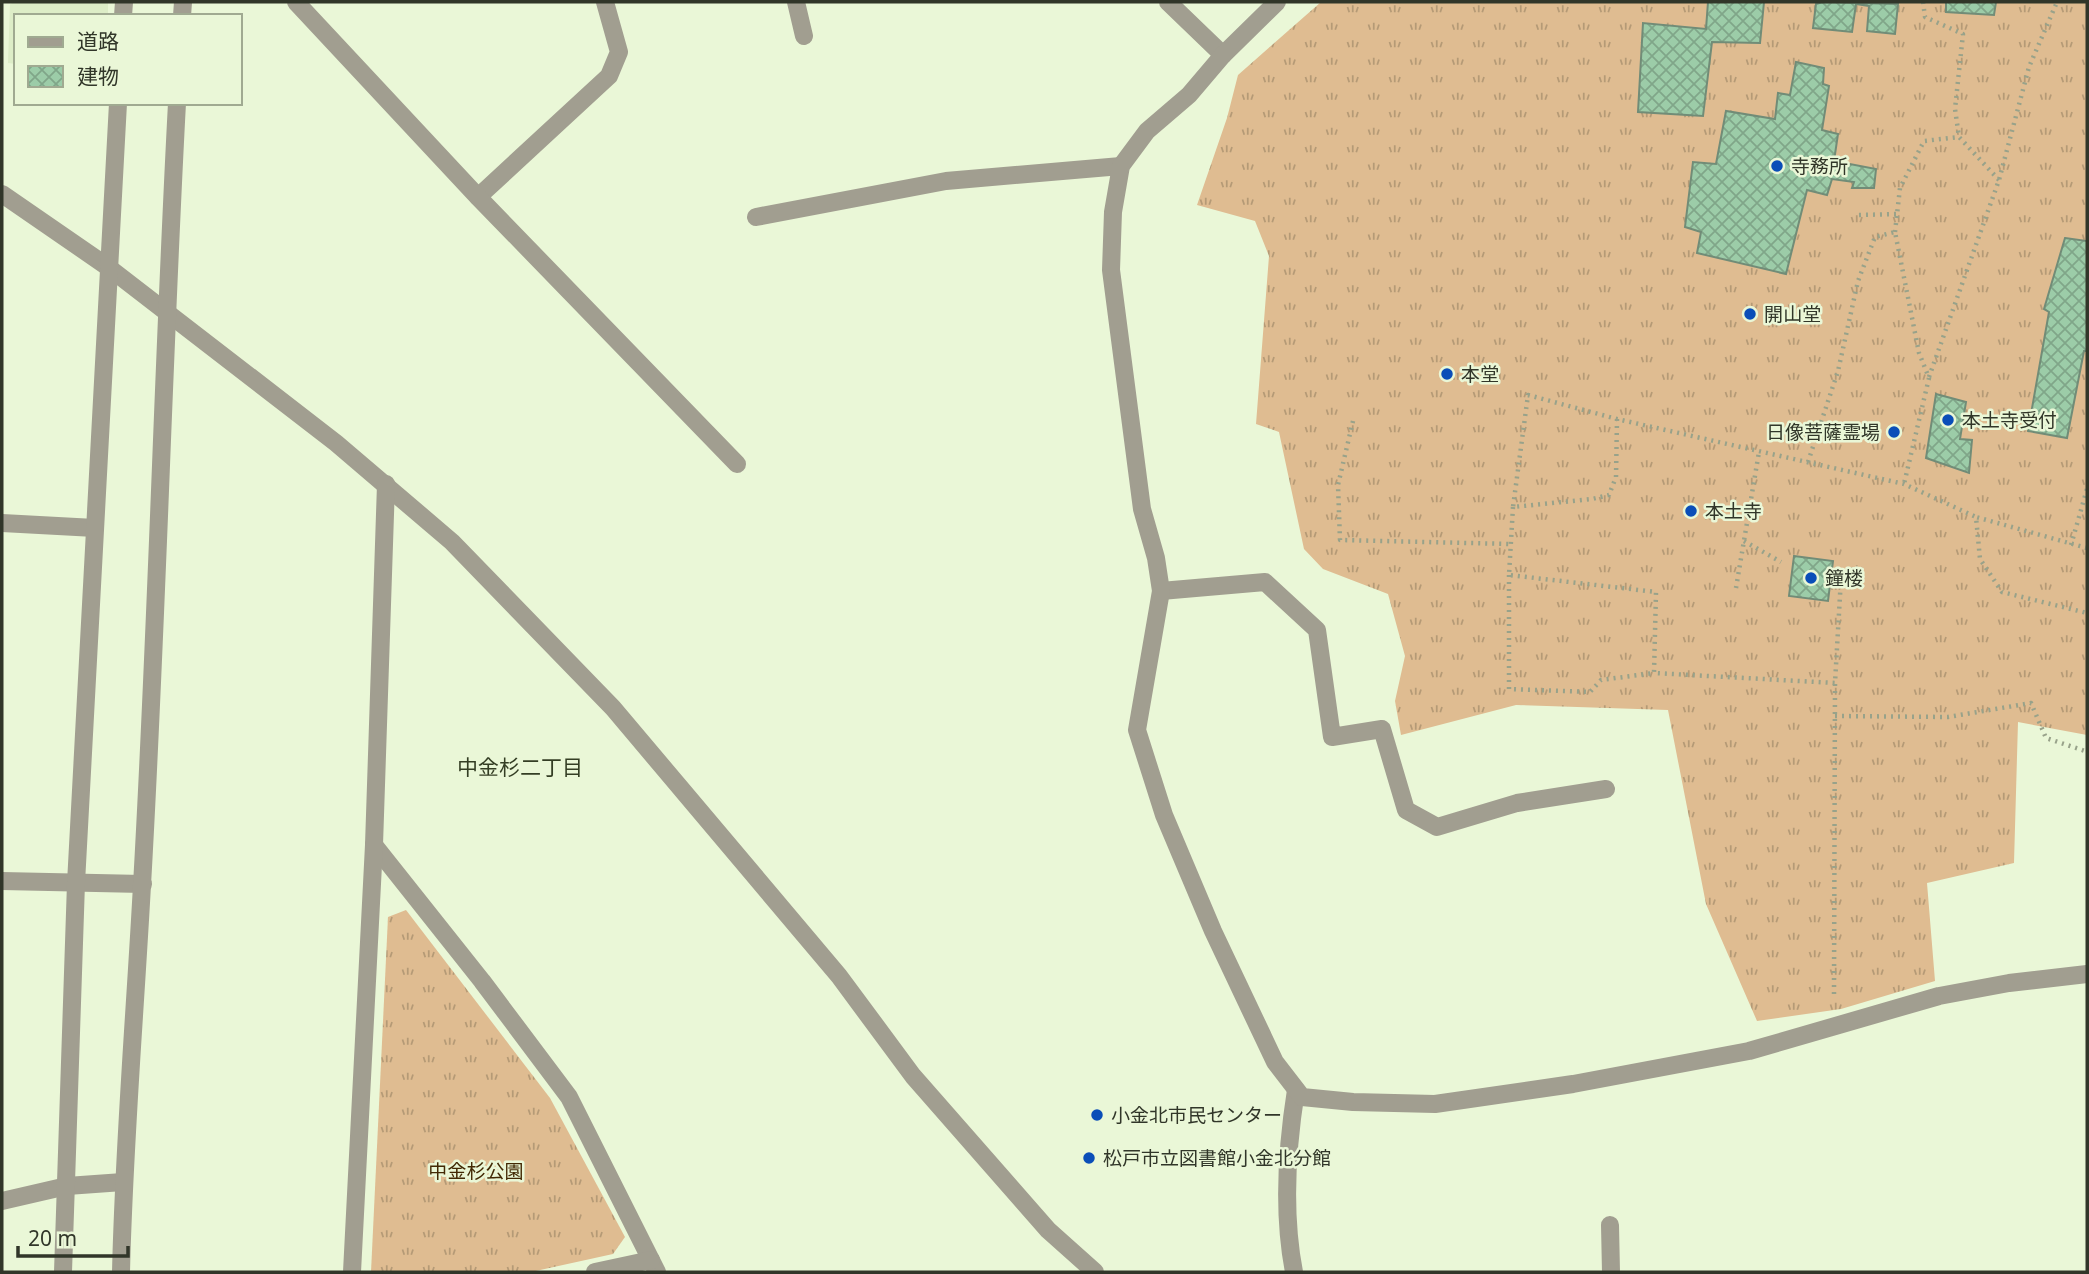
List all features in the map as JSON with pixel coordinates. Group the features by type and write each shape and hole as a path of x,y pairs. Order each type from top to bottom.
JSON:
{"street":[{"path":"296,2 478,197 737,464"},
{"path":"478,197 608,76 619,52 605,2"},
{"path":"796,2 804,36"},
{"path":"1168,2 1223,55"},
{"path":"1277,2 1223,55 1189,95 1147,131 1121,166 1113,212 1111,270 1142,509 1156,558 1161,591 1137,730 1164,815 1213,931 1275,1062 1296,1090 1302,1097 1435,1104 1573,1084 1749,1051 1939,996 2087,974"},
{"path":"63,1272 76,883 118,105"},
{"path":"121,1272 123,1182 142,884 165,313 177,105"},
{"path":"756,217 946,181 1121,166"},
{"path":"2,194 108,267 386,484 452,542 613,708 839,976 913,1076 1048,1230 1096,1272"},
{"path":"352,1272 374,845 386,484"},
{"path":"2,523 95,528"},
{"path":"1161,591 1265,582 1317,629 1332,737 1382,729 1406,810 1437,827 1517,803 1606,789"},
{"path":"374,845 482,981 569,1097 654,1266 594,1272"},
{"path":"2,881 142,884"},
{"path":"1294,1272 1289,1242 1290,1128 1296,1090"},
{"path":"2,1201 67,1186 123,1182"},
{"path":"1610,1225 1611,1272"}],"path":[{"path":"1923,2 1925,17 1964,34 1955,109 1959,137 1998,180"},
{"path":"1904,484 1928,378 1998,180 2029,67 2057,2"},
{"path":"1928,378 1919,353 1895,232 1900,188 1924,141 1959,137"},
{"path":"1859,215 1897,214"},
{"path":"1808,462 1838,370 1858,281 1875,237 1895,232"},
{"path":"1835,684 1654,673 1601,680 1590,692 1509,689 1509,575 1513,507 1528,395 1617,419 1904,484 1976,517 2087,548"},
{"path":"1513,507 1609,495 1616,477 1617,419"},
{"path":"1353,421 1338,485 1340,540 1511,544"},
{"path":"1736,588 1759,452"},
{"path":"2071,545 2087,489"},
{"path":"1976,517 1980,559 2002,592 2087,613"},
{"path":"1744,541 1781,562"},
{"path":"1509,575 1657,592 1654,673"},
{"path":"1834,994 1835,684 1841,578"},
{"path":"1835,716 1948,717 2031,703 2046,738 2085,751"}],"shaded area":[{"path":"108,2 108,14 14,14 14,64 8,63 10,4"}],"green space":[{"name":"本土寺","path":"1321,2 2087,2 2087,735 2018,722 2014,863 1927,883 1935,981 1841,1009 1757,1021 1706,904 1668,710 1516,705 1401,735 1395,701 1405,656 1388,594 1323,569 1304,549 1279,432 1256,424 1269,256 1255,221 1197,205 1227,118 1238,75"},
{"name":"中金杉公園","path":"406,910 550,1098 625,1237 613,1254 531,1272 371,1272 388,917"}],"building":[{"path":"1708,2 1764,2 1760,43 1712,42 1703,116 1638,112 1643,23 1706,29"},
{"path":"1823,2 1898,4 1895,34 1867,31 1869,6 1856,4 1852,32 1813,28 1816,4"},
{"path":"1946,2 1996,2 1994,15 1946,12"},
{"name":"寺務所","path":"1796,62 1824,68 1823,84 1829,86 1822,130 1838,134 1834,161 1876,169 1874,188 1852,188 1854,182 1832,179 1827,195 1807,190 1786,274 1697,253 1701,232 1685,227 1693,162 1716,164 1726,111 1775,119 1778,93 1790,95"},
{"path":"2065,238 2087,241 2087,351 2084,351 2067,438 2028,431 2049,312 2044,309"},
{"name":"本土寺受付","path":"1936,394 1966,402 1960,439 1972,440 1969,473 1926,458"},
{"name":"鐘楼","path":"1794,556 1833,561 1828,601 1789,596"}],"place":[{"name":"寺務所","path":"1777,166"},
{"name":"開山堂","path":"1750,314"},
{"name":"本堂","path":"1447,374"},
{"name":"本土寺受付","path":"1948,420"},
{"name":"日像菩薩霊場","path":"1894,432"},
{"name":"本土寺","path":"1691,511"},
{"name":"鐘楼","path":"1811,578"},
{"name":"小金北市民センター","path":"1097,1115"},
{"name":"松戸市立図書館小金北分館","path":"1089,1158"}],"district":[{"name":"中金杉二丁目","path":"520,767"}]}
